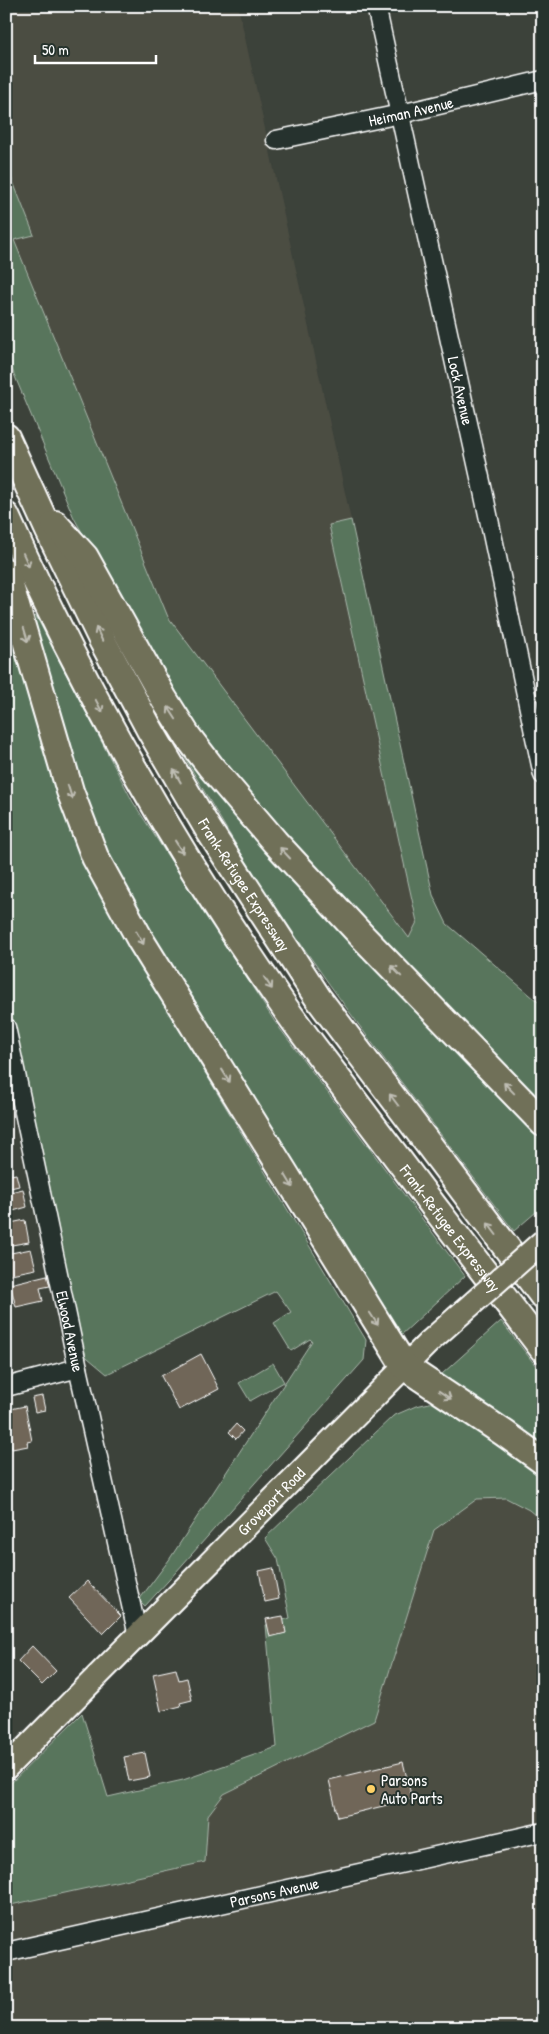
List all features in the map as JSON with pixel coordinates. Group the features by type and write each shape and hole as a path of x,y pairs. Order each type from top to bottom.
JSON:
{"highway":[{"name":"Frank-Refugee Expressway","path":"6,436 36,504 108,651 150,730 208,829 318,998 543,1296"},
{"path":"36,504 85,557 164,699 210,767 275,842 363,937 543,1123"},
{"name":"Frank-Refugee Expressway","path":"6,516 30,571 76,662 126,754 208,892 282,1004 543,1349"},
{"path":"6,572 70,791 95,857 141,941 405,1367 543,1461"}],"main road":[{"name":"Groveport Road","path":"6,1768 429,1342 543,1241"}],"street":[{"name":"Lock Avenue","path":"376,6 483,491 543,775"},
{"name":"Heiman Avenue","path":"276,140 399,114 543,80"},
{"name":"Elwood Avenue","path":"6,1026 78,1368 138,1636"},
{"path":"6,1386 78,1368"},
{"name":"Parsons Avenue","path":"6,1952 543,1832"}],"shaded area":[{"path":"6,6 238,6 351,520 329,526 417,922 409,939 168,617 14,240 34,235 6,164"},
{"path":"506,1498 529,1510 543,1522 543,2028 6,2028 6,1906 205,1862 208,1815 224,1794 374,1720 434,1530 477,1499"}],"green space":[{"path":"6,164 34,235 14,240 168,617 409,938 417,922 329,525 351,520 433,895 447,924 543,1006 543,1113 219,762 145,645 74,518 6,355"},
{"path":"6,614 63,812 94,882 177,1026 366,1340 364,1360 145,1606 139,1600 169,1560 312,1341 310,1339 291,1351 274,1323 291,1312 276,1291 107,1374 82,1353 6,1002"},
{"path":"36,616 133,802 275,1022 465,1276 400,1336 177,983 108,863 78,785 30,618"},
{"path":"162,718 457,1052 543,1141 543,1206 514,1231 390,1067 271,900 215,810"},
{"path":"501,1321 543,1375 543,1451 456,1390 442,1374"},
{"path":"273,1363 284,1382 250,1401 239,1383"},
{"path":"434,1402 464,1417 543,1478 543,1522 529,1510 506,1498 477,1499 434,1530 374,1720 224,1794 208,1815 205,1862 6,1906 6,1788 82,1713 108,1797 183,1780 277,1747 266,1625 290,1618 278,1559 265,1538 393,1416 416,1406"}],"building":[{"path":"6,1167 10,1167 11,1175 16,1174 19,1186 6,1189"},
{"path":"23,1189 27,1207 6,1213 6,1193"},
{"path":"25,1220 29,1242 6,1246 6,1224"},
{"path":"31,1249 36,1269 6,1275 6,1254"},
{"path":"47,1275 50,1286 40,1288 43,1301 16,1307 10,1284"},
{"path":"201,1354 219,1389 179,1410 161,1376"},
{"path":"42,1396 45,1410 35,1412 32,1398"},
{"path":"25,1406 32,1441 27,1442 28,1446 12,1449 6,1422 6,1410"},
{"path":"236,1424 243,1431 236,1439 229,1432"},
{"path":"273,1568 279,1599 265,1602 259,1571"},
{"path":"87,1581 121,1616 103,1634 69,1598"},
{"path":"283,1616 286,1633 270,1637 266,1619"},
{"path":"32,1646 56,1671 42,1685 18,1661"},
{"path":"176,1669 179,1680 187,1678 192,1700 180,1703 181,1706 161,1711 153,1674"},
{"path":"145,1753 150,1777 129,1781 124,1757"},
{"name":"Parsons Auto Parts","path":"403,1762 412,1799 338,1817 329,1780"}],"place":[{"name":"Parsons Auto Parts","path":"371,1789"}]}
